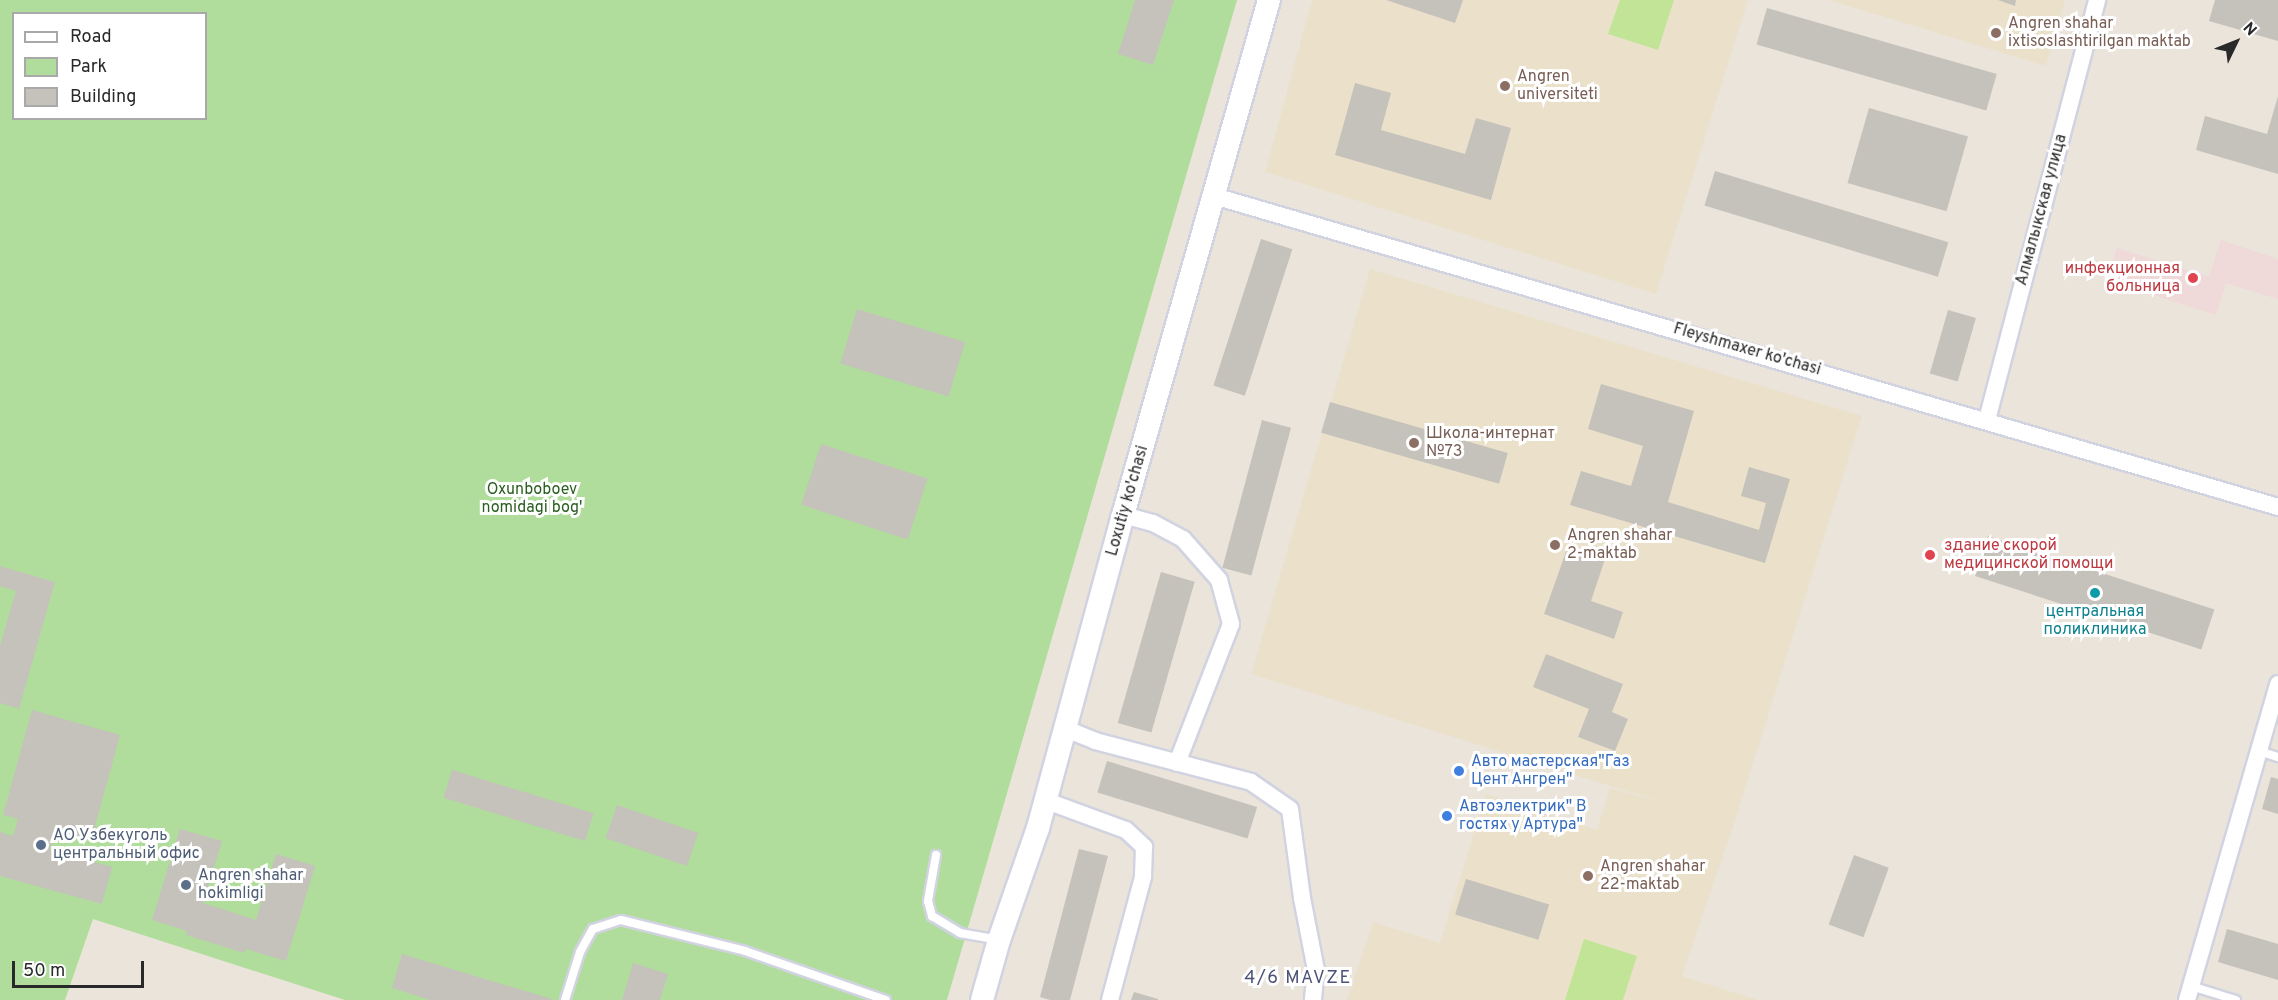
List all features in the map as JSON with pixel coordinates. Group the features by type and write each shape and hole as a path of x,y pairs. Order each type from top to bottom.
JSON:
{"street":[{"name":"Loxutiy ko'chasi","path":"982,1000 999,940 1038,828 1123,515 1269,0"},
{"name":"Алмалыкская улица","path":"1987,420 2097,0"},
{"name":"Fleyshmaxer ko'chasi","path":"1214,196 1987,420 2278,507"},
{"path":"1123,515 1153,524 1183,539 1219,580 1231,624 1177,763"},
{"path":"2189,993 2278,684"},
{"path":"1066,729 1095,741 1251,782 1290,809 1302,898 1316,970 1313,1000"},
{"path":"1044,800 1126,830 1144,847 1143,877 1110,1000"}],"lane":[{"path":"2259,751 2278,757"},
{"path":"936,855 928,901 932,916 960,933 999,940"},
{"path":"566,1000 580,952 593,929 621,920 745,951 886,1000"},
{"path":"2189,993 2236,1000"}],"shaded area":[{"name":"Angren universiteti","path":"1312,0 1748,0 1656,294 1265,172"},
{"name":"Angren shahar ixtisoslashtirilgan maktab","path":"1828,0 2065,0 2046,66"},
{"name":"инфекционная больница","path":"2221,240 2278,259 2278,299 2226,283 2216,315 2107,280 2117,248 2209,277"},
{"name":"Angren shahar 2-maktab","path":"1370,269 1862,416 1734,824 1682,976 1758,1000 1347,1000 1373,922 1440,943 1486,794 1597,830 1610,788 1671,805 1251,674"}],"green space":[{"name":"Oxunboboev nomidagi bog'","path":"0,0 1237,0 947,1000 345,1000 93,919 65,1000 0,1000"},
{"path":"1620,0 1674,0 1658,50 1608,34"},
{"path":"1584,939 1637,956 1623,1000 1565,1000"}],"building":[{"path":"1135,0 1174,0 1153,65 1118,54"},
{"path":"1386,0 1463,0 1455,23"},
{"path":"1998,0 2016,0 2015,6"},
{"path":"2215,0 2278,0 2278,41 2209,21"},
{"path":"1767,8 1997,74 1986,110 1757,45"},
{"path":"1355,83 1391,93 1381,130 1465,154 1476,118 1511,128 1491,200 1335,155"},
{"path":"2278,96 2278,174 2196,150 2205,116 2267,134"},
{"path":"1869,108 1968,136 1947,211 1848,183"},
{"path":"1715,171 1948,242 1938,277 1704,205"},
{"path":"1261,239 1292,249 1245,396 1213,385"},
{"path":"857,309 965,342 948,397 840,364"},
{"path":"1948,310 1976,318 1958,381 1930,373"},
{"path":"1601,384 1694,411 1668,502 1759,530 1766,503 1741,496 1749,467 1790,479 1765,563 1570,505 1581,471 1631,486 1643,446 1588,429"},
{"name":"Школа-интернат №73","path":"1330,402 1508,453 1499,484 1321,433"},
{"path":"1262,420 1291,428 1251,576 1222,568"},
{"path":"821,444 928,479 908,539 801,505"},
{"name":"центральная поликлиника","path":"1988,536 2214,610 2201,649 1975,576"},
{"path":"1568,546 1605,559 1591,601 1623,612 1614,639 1544,614"},
{"path":"0,566 55,582 19,709 0,703 0,646 16,591 0,586"},
{"path":"1161,572 1195,582 1151,733 1118,723"},
{"path":"1546,654 1623,684 1612,712 1628,719 1615,751 1578,737 1589,709 1533,687"},
{"path":"32,710 120,735 91,841 55,831 50,850 112,867 102,904 0,876 0,832 13,836 18,819 3,815"},
{"path":"1107,761 1257,807 1247,838 1097,793"},
{"path":"452,770 594,813 585,841 444,798"},
{"path":"2271,777 2278,779 2278,814 2262,809"},
{"path":"617,805 698,833 687,866 606,838"},
{"name":"Angren shahar hokimligi","path":"180,829 222,841 203,903 256,920 276,854 315,866 286,961 246,949 244,953 186,935 187,931 152,920"},
{"path":"1079,849 1108,856 1070,1000 1050,1000 1040,997"},
{"path":"1854,855 1889,868 1863,937 1829,925"},
{"path":"1466,879 1549,904 1538,940 1455,914"},
{"path":"2227,929 2278,944 2278,980 2218,962"},
{"path":"402,954 552,1000 430,1000 392,988"},
{"path":"633,963 668,974 660,1000 622,1000"},
{"path":"1134,992 1158,999 1158,1000 1131,1000"}],"place":[{"name":"Angren shahar ixtisoslashtirilgan maktab","path":"1996,33"},
{"name":"Angren universiteti","path":"1505,86"},
{"name":"инфекционная больница","path":"2193,278"},
{"name":"Школа-интернат №73","path":"1414,443"},
{"name":"Angren shahar 2-maktab","path":"1555,545"},
{"name":"здание скорой медицинской помощи","path":"1930,555"},
{"name":"центральная поликлиника","path":"2095,593"},
{"name":"Авто мастерская\"Газ Цент Ангрен\"","path":"1459,771"},
{"name":"Автоэлектрик\" В гостях у Артура\"","path":"1447,816"},
{"name":"АО Узбекуголь центральный офис","path":"41,845"},
{"name":"Angren shahar 22-maktab","path":"1588,876"},
{"name":"Angren shahar hokimligi","path":"186,885"}],"district":[{"name":"4/6 MAVZE","path":"1298,979"}]}
